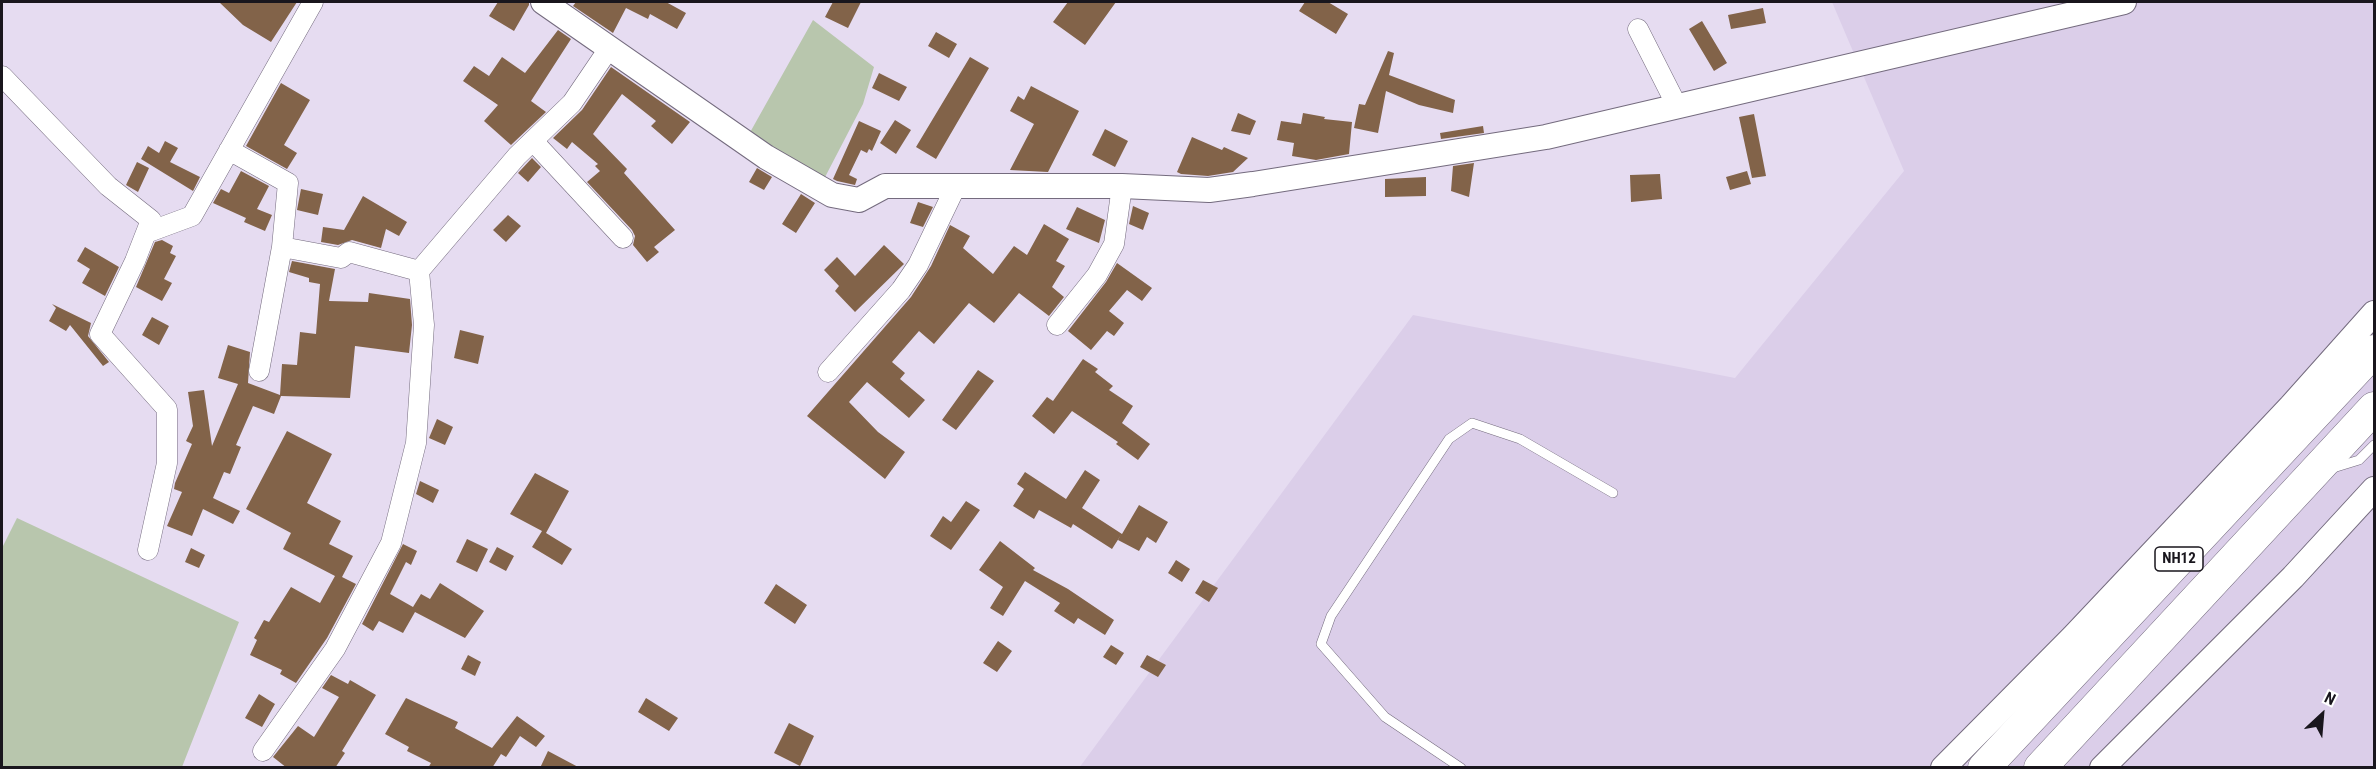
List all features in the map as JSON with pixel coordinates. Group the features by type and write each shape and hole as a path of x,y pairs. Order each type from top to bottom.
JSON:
{"highway":[{"name":"NH12","path":"1984,768 2374,351"},
{"name":"NH12","path":"2040,768 2374,408"}],"street":[{"path":"146,233 192,216 313,2"},
{"path":"543,2 766,157 832,195 859,200 885,186 1122,186 1209,190 1546,137 2124,2"},
{"path":"1638,29 1677,106"},
{"path":"263,751 335,649 391,543 416,443 424,325 419,271 533,141 572,104 610,47"},
{"path":"2,76 108,186 151,220 100,334 167,409 167,463 148,550"},
{"path":"533,141 623,238"},
{"path":"229,150 288,183 282,247 259,371"},
{"path":"828,372 901,291 918,265 956,186"},
{"path":"1057,325 1097,275 1114,244 1122,186"},
{"path":"282,247 341,258 349,252 419,271"},
{"path":"1943,768 2073,637 2291,406 2374,313"},
{"path":"2102,768 2293,576 2374,489"}],"lane":[{"path":"1461,768 1385,717 1321,644 1331,616 1449,439 1472,423 1520,439 1613,493"},
{"path":"2313,473 2359,460 2374,445"}],"shaded area":[{"path":"1832,2 2374,2 2374,767 1079,768 1413,315 1735,378 1904,171"}],"green space":[{"path":"813,20 874,67 863,104 823,181 748,136"},
{"path":"17,518 239,622 182,767 2,767 2,548"}],"building":[{"path":"219,2 297,2 271,42 243,25"},
{"path":"498,2 529,2 514,31 489,16"},
{"path":"576,2 666,2 686,13 677,29 650,14 648,19 626,8 613,33 573,6"},
{"path":"833,2 861,2 848,28 825,17"},
{"path":"1068,2 1116,2 1085,45 1053,22"},
{"path":"1305,2 1328,2 1348,14 1336,34 1299,11"},
{"path":"1763,8 1766,23 1731,29 1728,15"},
{"path":"1702,21 1727,63 1714,71 1689,29"},
{"path":"558,30 571,39 531,101 546,112 511,145 484,121 498,105 463,81 474,66 489,76 502,57 525,73"},
{"path":"936,32 957,44 949,58 928,46"},
{"path":"1388,51 1394,53 1389,75 1455,100 1453,113 1419,105 1386,91 1378,133 1354,128 1359,104 1365,105"},
{"path":"970,57 989,68 936,159 916,147"},
{"path":"611,67 690,122 672,144 651,126 656,121 622,94 593,134 627,169 624,173 675,230 654,247 659,252 647,262 633,245 635,236 632,230 587,182 600,171 595,166 598,164 572,142 567,149 553,138 582,110"},
{"path":"879,73 907,87 899,101 872,88"},
{"path":"281,83 310,100 284,145 297,153 287,169 246,146"},
{"path":"1031,86 1079,111 1048,172 1010,170 1034,124 1010,111 1018,96 1024,100"},
{"path":"1238,113 1256,121 1250,135 1231,131"},
{"path":"1303,113 1325,117 1324,119 1352,122 1349,154 1316,160 1292,156 1294,143 1277,140 1281,121 1301,124"},
{"path":"1754,114 1766,176 1752,178 1739,117"},
{"path":"895,120 911,130 896,154 880,143"},
{"path":"859,121 881,131 872,151 869,149 867,153 861,150 849,175 857,179 855,185 833,179"},
{"path":"1483,126 1484,133 1441,139 1440,133"},
{"path":"1105,129 1128,141 1115,167 1092,155"},
{"path":"1192,137 1222,150 1224,147 1248,158 1233,172 1208,176 1181,174 1177,172"},
{"path":"165,141 178,148 170,162 200,177 193,191 141,159 148,146 159,153"},
{"path":"532,158 541,167 528,182 518,173"},
{"path":"137,162 149,168 138,192 126,185"},
{"path":"1474,163 1469,197 1451,191 1453,166"},
{"path":"757,168 772,177 764,190 749,182"},
{"path":"241,171 269,186 257,209 272,215 265,231 244,222 246,218 213,203 221,189 229,193"},
{"path":"1747,171 1751,184 1730,190 1726,177"},
{"path":"1660,174 1662,199 1631,202 1630,175"},
{"path":"1426,177 1426,196 1385,197 1385,179"},
{"path":"301,189 323,194 318,215 297,210"},
{"path":"801,194 815,203 796,233 782,224"},
{"path":"363,196 407,222 399,236 386,229 381,248 352,240 338,245 321,242 323,227 344,230"},
{"path":"918,202 933,207 923,227 910,223"},
{"path":"1133,206 1149,213 1143,230 1129,224"},
{"path":"1077,207 1105,220 1099,243 1066,229"},
{"path":"508,215 521,226 506,242 493,230"},
{"path":"1044,224 1069,239 1056,261 1065,266 1052,287 1064,297 1049,316 1019,293 994,323 969,303 934,344 919,331 892,362 905,373 900,379 925,400 909,418 867,382 849,402 878,432 905,452 885,479 807,416 911,297 931,266 950,225 970,236 963,248 993,274 1014,246 1027,255"},
{"path":"162,240 173,246 170,253 176,256 164,279 172,283 162,301 136,287 155,242"},
{"path":"884,245 904,264 855,312 835,291 839,286 824,270 837,257 855,276"},
{"path":"85,247 119,267 105,296 82,283 90,269 77,261"},
{"path":"292,261 335,269 329,301 368,302 369,293 410,299 412,325 409,353 355,346 350,398 281,396 274,414 253,406 236,445 241,447 230,474 224,472 213,498 240,511 233,524 203,509 192,536 167,526 182,492 174,489 175,483 192,444 186,441 193,426 188,392 204,390 212,446 238,384 218,378 228,345 250,352 248,383 280,395 282,364 297,365 300,332 316,334 320,284 309,282 309,278 289,272"},
{"path":"1117,263 1152,288 1142,301 1127,290 1109,311 1124,323 1114,336 1107,331 1091,350 1068,331 1106,282"},
{"path":"52,304 91,323 88,336 109,362 103,366 70,325 66,331 49,321 56,308"},
{"path":"152,317 169,326 159,345 142,335"},
{"path":"460,330 484,336 478,364 454,358"},
{"path":"1083,359 1098,369 1095,372 1113,386 1109,390 1133,406 1122,423 1150,444 1138,460 1116,444 1118,442 1072,411 1054,434 1032,416 1047,397 1053,401"},
{"path":"978,370 994,381 956,430 942,420"},
{"path":"437,419 453,427 445,445 429,438"},
{"path":"287,431 332,454 307,503 341,521 329,544 353,556 342,577 356,584 327,638 296,683 280,674 282,670 250,655 257,640 254,638 264,620 269,622 291,587 320,603 335,576 283,549 291,533 246,509"},
{"path":"1085,470 1100,480 1082,508 1122,534 1139,505 1168,522 1156,543 1147,537 1139,551 1118,540 1121,535 1112,549 1073,524 1071,528 1039,510 1034,519 1013,506 1024,489 1017,484 1025,472 1066,499"},
{"path":"535,473 569,491 546,533 572,549 562,565 532,547 542,531 510,514"},
{"path":"420,481 439,490 433,503 416,494"},
{"path":"966,501 980,510 951,550 930,536 943,516 951,522"},
{"path":"467,539 488,549 477,572 456,562"},
{"path":"1000,541 1035,568 1033,570 1068,589 1114,620 1105,635 1078,618 1074,624 1054,611 1060,603 1025,581 1003,616 990,608 1003,587 979,570"},
{"path":"403,544 417,551 411,565 406,562 390,594 413,607 421,594 430,599 440,583 484,611 465,638 415,612 403,633 379,621 373,631 362,624"},
{"path":"497,547 514,556 506,571 489,562"},
{"path":"191,548 205,555 199,568 185,562"},
{"path":"1176,560 1190,569 1182,582 1168,573"},
{"path":"1203,580 1218,588 1209,602 1195,593"},
{"path":"776,584 807,605 795,624 764,603"},
{"path":"998,641 1012,651 997,672 983,663"},
{"path":"1111,645 1124,653 1116,665 1103,657"},
{"path":"468,655 481,662 475,676 461,669"},
{"path":"1147,655 1166,665 1158,677 1140,667"},
{"path":"331,675 348,684 350,680 376,695 342,751 345,753 335,768 287,768 273,757 298,726 314,737 339,697 322,688"},
{"path":"259,694 275,704 262,727 245,718"},
{"path":"406,698 458,722 455,728 492,748 517,716 545,736 536,747 520,736 506,757 501,754 492,768 428,768 431,763 407,751 409,747 385,734"},
{"path":"646,698 678,718 669,731 638,712"},
{"path":"789,723 814,736 800,766 774,753"},
{"path":"548,751 580,768 540,768"}]}
